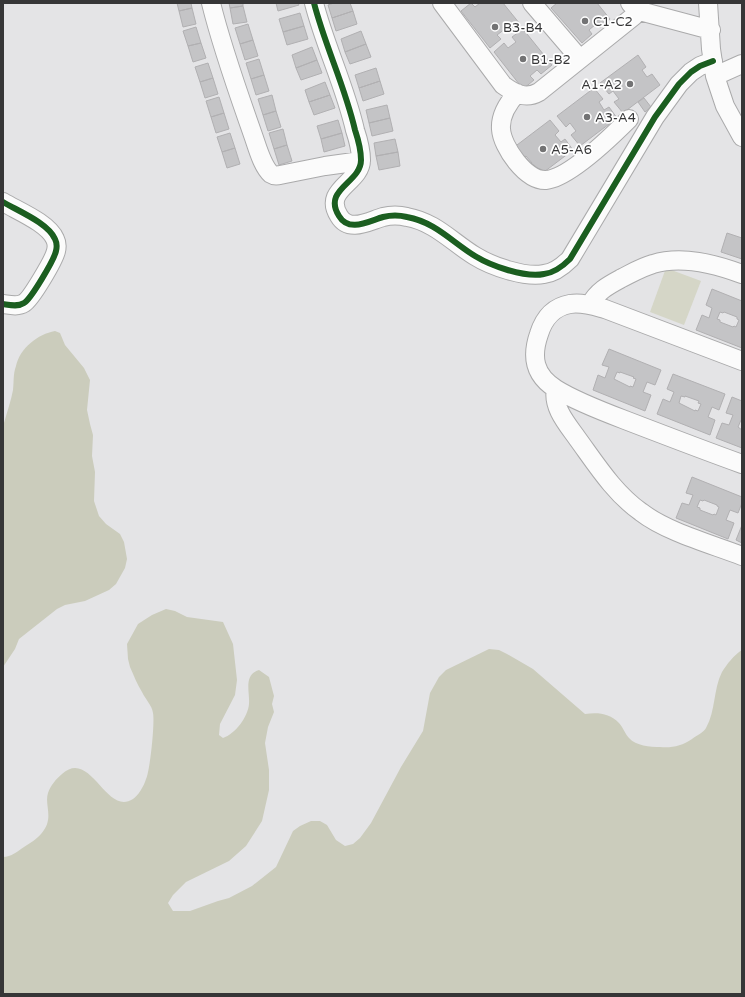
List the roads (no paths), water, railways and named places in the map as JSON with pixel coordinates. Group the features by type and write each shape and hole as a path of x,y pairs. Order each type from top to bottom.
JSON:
{"street":[{"path":"211,3 219,34 246,115 266,167 271,174 274,176 361,161"},
{"path":"314,3 327,46 340,77 350,108 360,149 361,161 359,171 340,189 335,199 340,218 347,224 361,224 391,216 405,216 419,219 433,226 466,250 486,262 506,269 532,274 545,274 559,268 570,259 655,117 679,84 695,69 714,69 740,66"},
{"path":"442,3 503,85 517,94 529,96 534,95 631,19 633,6 711,30"},
{"path":"532,3 580,59"},
{"path":"711,4 711,50 714,69 725,106 742,137"},
{"path":"517,94 505,110 502,123 502,133 510,153 528,174 537,179 547,180 560,176 601,146 629,119"},
{"path":"3,202 44,226 54,237 57,248 51,263 28,300 18,305 11,306 3,304"},
{"path":"590,304 598,293 605,287 644,267 664,261 682,260 706,264 742,274"},
{"path":"742,361 606,309 590,304 576,303 559,307 550,313 543,323 534,351 536,365 543,377 556,389 609,414 742,464"},
{"path":"556,389 556,403 568,425 612,484 631,504 650,519 671,529 742,556"}],"place":[{"name":"C1-C2","path":"585,21"},
{"name":"B3-B4","path":"495,27"},
{"name":"B1-B2","path":"523,59"},
{"name":"A1-A2","path":"630,84"},
{"name":"A3-A4","path":"587,117"},
{"name":"A5-A6","path":"543,149"}]}
